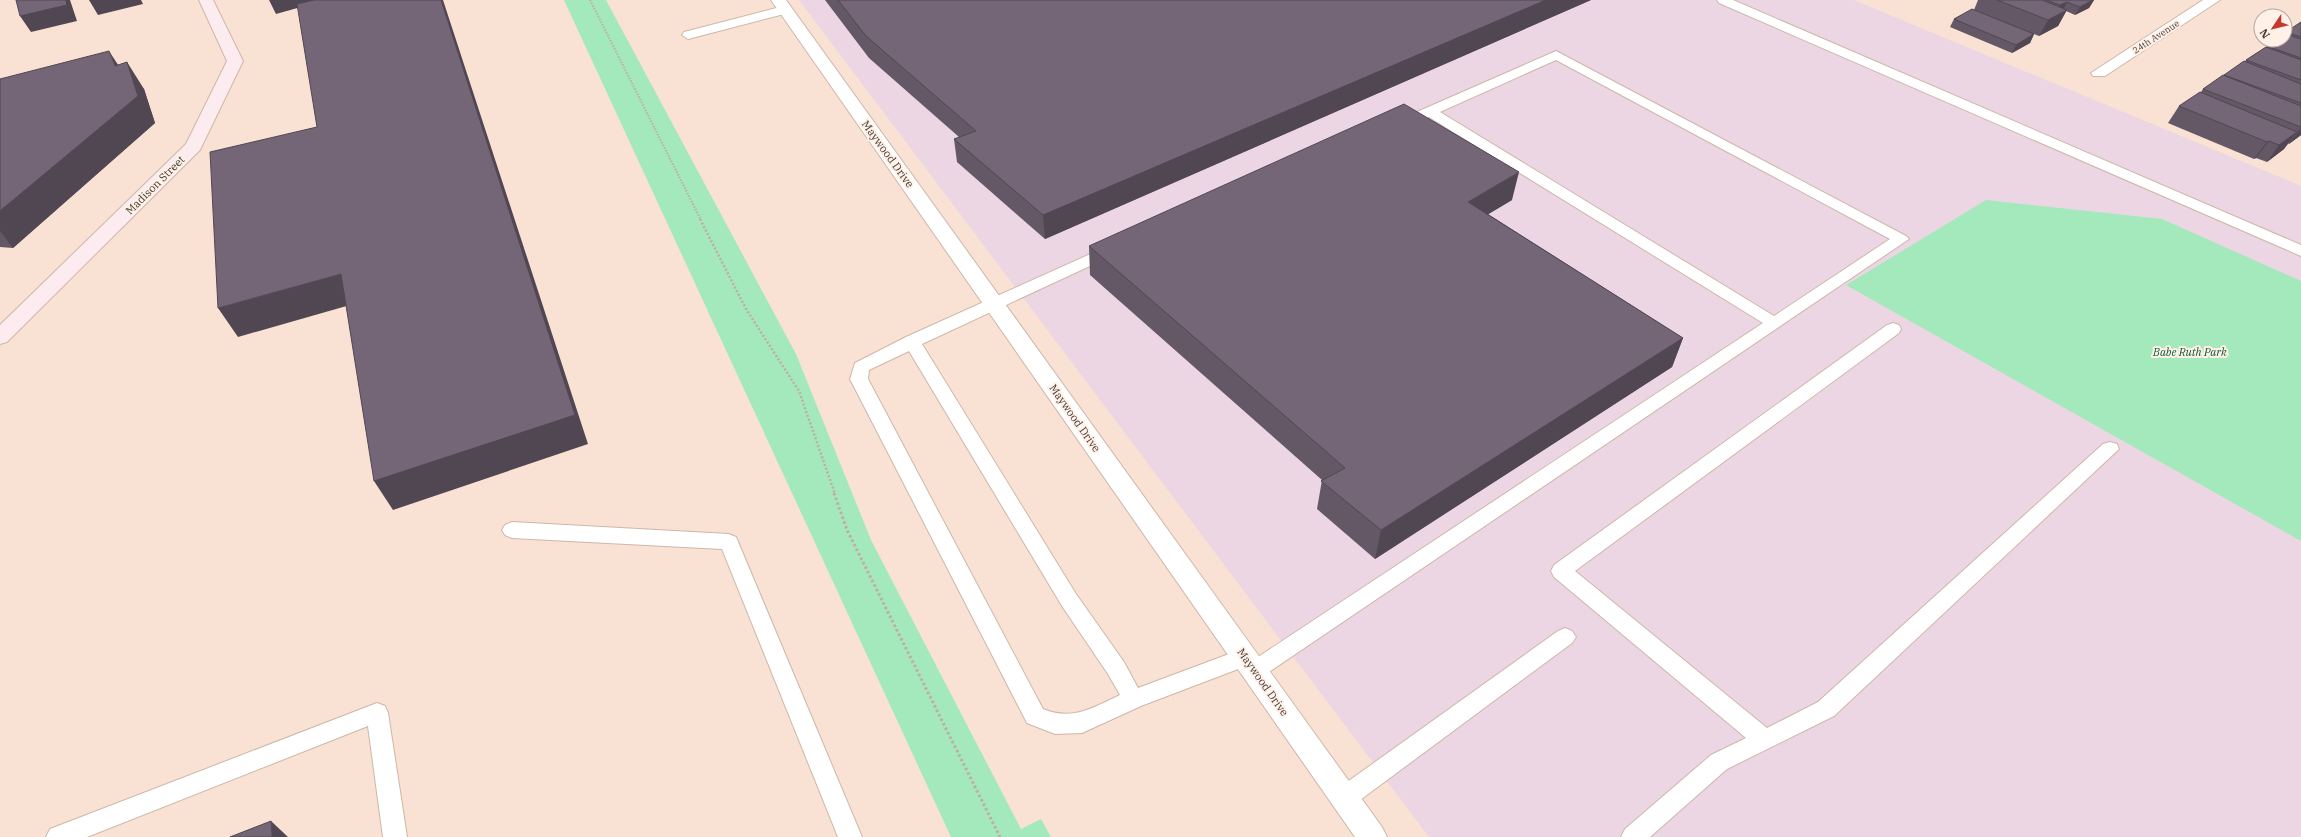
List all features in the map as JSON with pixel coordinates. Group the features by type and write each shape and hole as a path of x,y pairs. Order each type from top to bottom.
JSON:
{"main road":[{"name":"Madison Street","path":"2,333 194,146 235,61 206,0"}],"street":[{"name":"24th Avenue","path":"2099,73 2213,0"},
{"name":"Maywood Drive","path":"781,5 1372,837"}],"lane":[{"path":"1723,0 2301,251"},
{"path":"688,35 781,5"},
{"path":"1124,244 912,341 861,367 859,379 1035,716 1055,724 1082,723 1133,699 1250,664 1774,323 1900,238 1556,55 1386,131"},
{"path":"1430,111 1774,323"},
{"path":"1764,739 1561,571 1893,329"},
{"path":"912,341 1068,600 1116,668 1133,699"},
{"path":"1633,837 1719,762 1826,709 2110,449"},
{"path":"512,530 730,542 850,837"},
{"path":"1344,798 1565,637"},
{"path":"58,837 377,713 395,837"}],"path":[{"path":"590,0 746,309 799,391 847,530 1000,837"}],"shaded area":[{"path":"799,0 1854,0 2301,186 2301,837 1429,837"}],"green space":[{"path":"564,0 606,0 796,354 871,540 1021,829 1041,819 1051,837 951,837"},
{"name":"Babe Ruth Park","path":"1986,200 2162,219 2301,281 2301,541 1846,285"}],"building":[{"path":"16,0 66,0 67,5 20,16"},
{"path":"314,0 441,0 575,415 374,481 341,274 218,308 210,152 317,127 297,4"},
{"path":"838,0 1546,0 1043,215 954,139 976,131 866,36"},
{"path":"1997,0 2042,0 2067,10 2048,20"},
{"path":"2046,0 2093,0 2080,7 2067,2 2060,5"},
{"path":"1972,9 2034,34 2016,45 1954,19"},
{"path":"2301,22 2301,37 2293,34 2293,27"},
{"path":"2293,36 2301,39 2301,58 2273,48 2293,48"},
{"path":"2264,48 2269,48 2301,60 2301,80 2246,60"},
{"path":"109,51 115,66 127,62 138,96 0,211 0,79"},
{"path":"2244,61 2301,84 2301,103 2224,75"},
{"path":"2223,75 2301,106 2301,127 2203,89"},
{"path":"2200,92 2297,132 2279,145 2269,141 2267,142 2179,106"},
{"path":"1404,104 1519,172 1468,202 1683,338 1381,530 1321,481 1345,468 1089,246"},
{"path":"271,821 272,837 230,837"}]}
